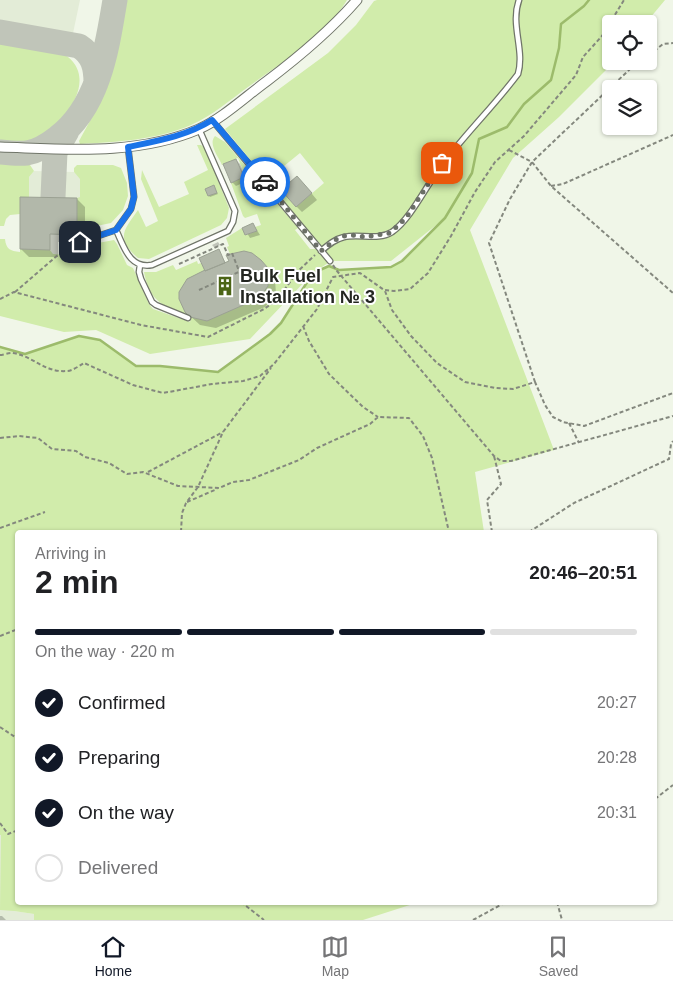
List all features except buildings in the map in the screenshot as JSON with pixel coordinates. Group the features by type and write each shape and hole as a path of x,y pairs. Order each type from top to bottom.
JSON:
{"street":[{"path":"0,146 77,150 128,147 160,141 199,128 308,49 335,25 357,0"}],"lane":[{"path":"321,251 335,240 344,236 356,235 365,237 390,233 406,218 442,163 518,74 520,66 516,19 519,0"},
{"path":"212,120 330,261"},
{"path":"116,230 129,257 140,265 152,265 228,231 233,222 235,211 199,128"},
{"path":"80,242 116,230 133,203 128,147"},
{"path":"140,265 141,279 152,302 188,318"}],"path":[{"path":"181,530 182,513 186,503 198,487 222,432 317,309 333,277 360,273 384,290 394,291 410,289 428,273 494,162 524,136 549,109 576,75 583,56 602,36 624,0"},
{"path":"657,49 664,44 673,43"},
{"path":"629,70 532,162 510,199 488,243 535,382 544,405 553,417 563,422 584,426 673,393"},
{"path":"551,186 563,184 673,135"},
{"path":"509,150 532,162 551,186 673,294"},
{"path":"179,264 223,244 228,255 232,254 240,271 199,290"},
{"path":"14,292 59,254"},
{"path":"335,266 336,271 494,456 501,461 511,461 673,416"},
{"path":"384,290 392,310 411,336 437,362 464,382 495,388 513,389 535,382"},
{"path":"303,326 328,374 363,407 378,417 409,418 424,436 432,458 449,530"},
{"path":"0,355 12,353 54,370 68,371 84,363 133,385 163,394 212,384 243,381 260,376 274,364"},
{"path":"186,503 233,482 249,480 299,460 317,448 370,424 378,417"},
{"path":"569,423 579,443"},
{"path":"147,473 222,432"},
{"path":"0,438 20,436 38,438 52,449 76,451 85,457 109,464 127,474 147,473 178,486 219,488"},
{"path":"532,530 574,503 668,459 670,444 673,440"},
{"path":"492,530 487,500 501,484 494,456"},
{"path":"0,528 45,512"},
{"path":"0,636 15,630"},
{"path":"0,727 15,738"},
{"path":"657,797 673,785"},
{"path":"0,823 8,834 15,831"},
{"path":"245,905 264,920"},
{"path":"473,920 500,905"},
{"path":"558,905 562,920"}],"shaded area":[{"path":"0,0 80,0 68,57 0,46"},
{"path":"34,171 74,172 80,178 80,198 29,197 29,177"},
{"path":"0,835 14,911 34,914 34,920 0,920"}],"green space":[{"path":"124,0 347,0 327,26 302,48 221,108 199,121 178,130 150,137 80,144 79,141 98,106 113,68"},
{"path":"377,0 665,0 652,15 602,15 602,70 606,70 559,117 513,158 470,230 554,450 475,472 484,530 15,530 15,905 410,905 363,920 34,920 34,914 0,910 0,347 25,354 79,336 100,340 136,366 160,366 218,372 270,334 281,323 311,275 250,339 150,354 96,330 64,332 0,316 0,239 5,239 9,249 14,251 20,252 20,249 50,250 53,254 79,256 82,246 114,240 127,265 133,268 153,309 190,322 191,317 166,306 155,297 150,291 144,272 156,272 173,265 176,270 197,261 198,264 201,263 206,271 229,261 226,255 230,254 226,238 242,228 246,235 256,231 255,227 261,225 257,214 245,218 243,216 231,183 245,176 238,158 222,165 213,146 215,136 225,142 298,228 295,230 310,249 317,249 328,263 316,271 329,266 339,270 391,267 402,261 440,222 391,261 334,261 278,195 281,190 296,207 324,183 300,153 267,180 225,129 328,53 356,25 374,1"},
{"path":"0,44 46,50 63,55 68,57 76,67 79,78 74,102 57,124 48,132 33,140 19,142 0,141"},
{"path":"197,145 205,148 229,208 227,218 221,225 149,259 138,258 126,245 124,239 129,223 138,210 146,227 158,221 141,179 142,170 159,207 189,194 184,182 208,170"},
{"path":"0,164 30,165 34,171 29,177 29,197 20,214 10,215 6,219 4,226 0,226"},
{"path":"77,165 113,165 121,168 127,183 128,196 123,210 111,223 77,230 77,198 80,197 80,179 74,172 74,168"}],"waterway":[{"path":"0,347 25,354 79,336 100,340 136,366 160,366 218,372 270,334 281,323 313,273 329,266 339,270 391,267 402,261 445,218 472,173 479,139 507,127 524,104 551,80 559,48 561,24 589,0"}],"taxiway":[{"path":"0,152 27,153 43,147 57,138 83,110 99,75 115,0"},
{"path":"0,32 79,46 91,57 96,83"},
{"path":"53,197 55,152 67,131"}],"way so far":[{"path":"265,182 321,251 335,240 344,236 381,236 399,227 442,163"}],"place":[{"name":"Bulk Fuel Installation № 3","path":"225,286"}],"route":[{"path":"80,242 116,230 131,209 134,197 128,147 160,141 199,128 212,120 265,182"}]}
